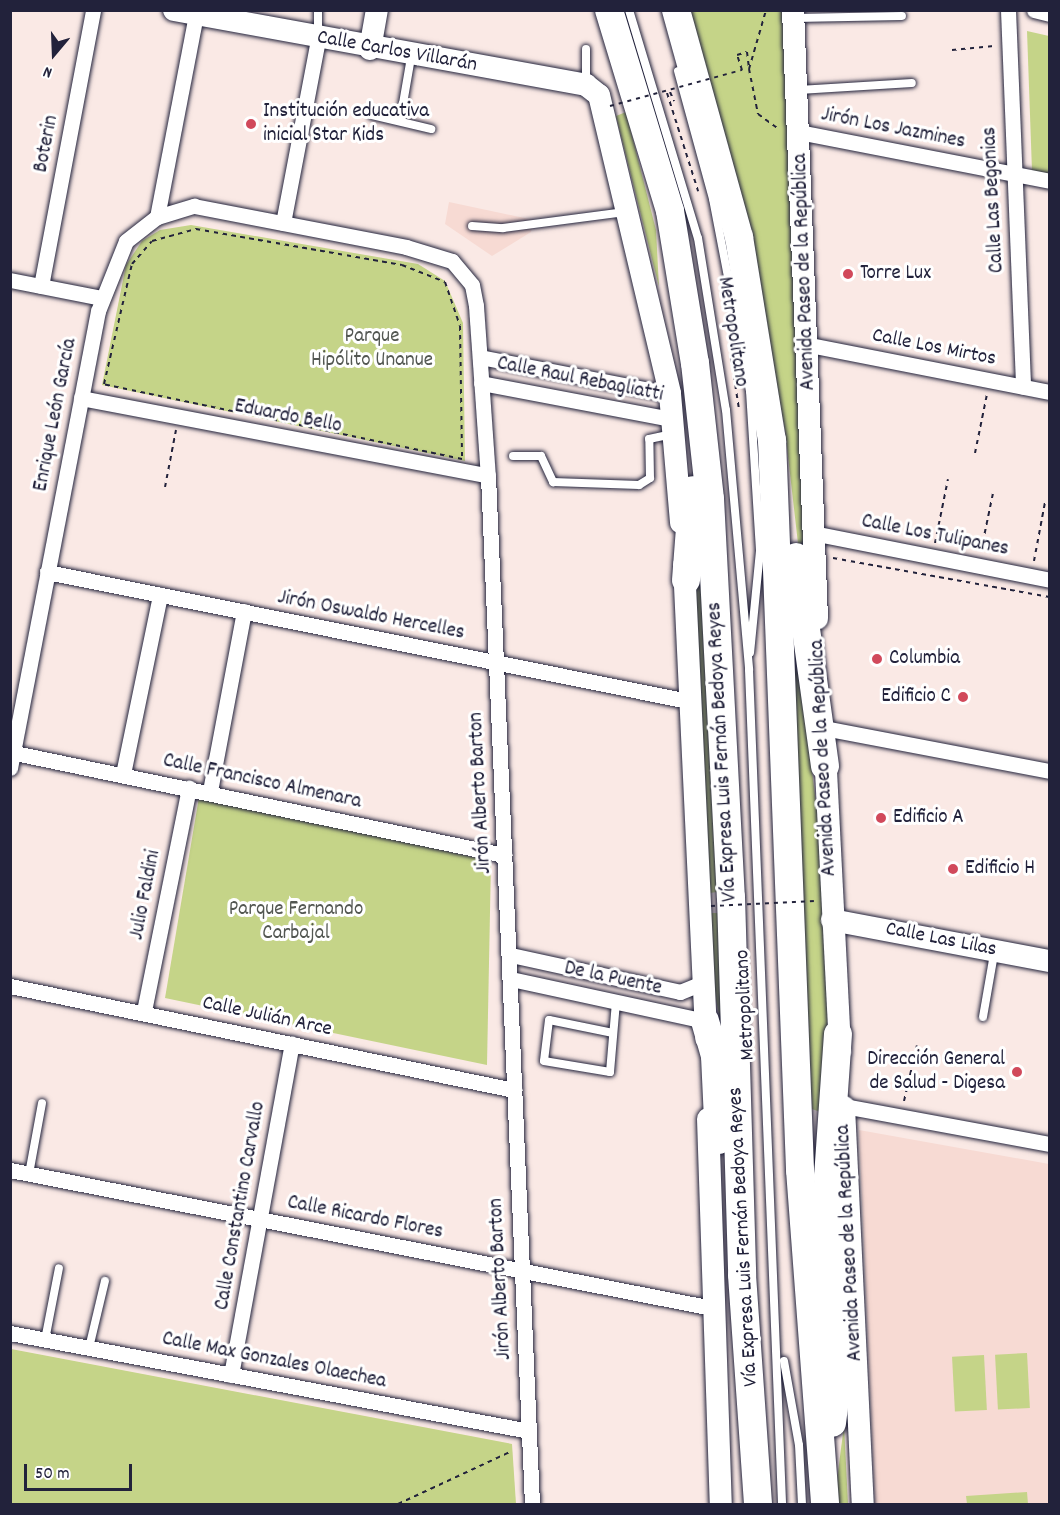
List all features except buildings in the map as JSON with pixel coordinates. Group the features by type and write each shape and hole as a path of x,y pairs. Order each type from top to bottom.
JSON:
{"highway":[{"name":"Vía Expresa Luis Fernán Bedoya Reyes","path":"609,10 670,211 695,363 710,499 752,1420 758,1504"},
{"path":"676,10 739,237 772,440 800,1170 825,1491"},
{"path":"670,211 668,245 694,471 686,580"},
{"path":"772,440 787,474 804,646 825,766"},
{"path":"705,1021 715,1056 738,1391 752,1420"},
{"path":"825,1491 837,1384 828,1177 838,1034"}],"main road":[{"path":"370,48 377,10"},
{"name":"Calle Carlos Villarán","path":"189,12 318,39 586,85"},
{"name":"Avenida Paseo de la República","path":"794,14 810,345 813,543 863,1504"},
{"path":"586,85 608,108 670,394 686,580 688,700 705,1021 712,1308 721,1504"},
{"name":"Calle Las Lilas","path":"832,920 1050,961"}],"street":[{"name":"Boterin","path":"41,286 93,10"},
{"name":"Calle Las Begonias","path":"1008,10 1023,387"},
{"path":"1034,10 1050,14"},
{"path":"158,217 189,12"},
{"path":"283,223 318,39"},
{"name":"Jirón Los Jazmines","path":"799,131 1050,181"},
{"name":"Enrique León García","path":"11,758 102,298 126,241 158,217 194,206 283,223"},
{"name":"Jirón Alberto Barton","path":"283,223 452,261 472,285 480,357 488,476 504,855 512,955 514,1090 532,1504"},
{"path":"10,280 102,298"},
{"name":"Calle Los Mirtos","path":"810,345 1050,392"},
{"name":"Calle Raul Rebagliatti","path":"480,357 670,394"},
{"name":"Calle Raul Rebagliatti","path":"481,383 673,426"},
{"name":"Eduardo Bello","path":"81,398 488,476"},
{"name":"Calle Los Tulipanes","path":"813,543 932,556 1050,580"},
{"name":"Jirón Oswaldo Hercelles","path":"47,572 688,700"},
{"path":"123,774 160,595"},
{"path":"210,791 244,612"},
{"path":"824,728 1050,771"},
{"name":"Calle Francisco Almenara","path":"11,758 123,774 210,791 504,855"},
{"name":"Julio Faldini","path":"144,1011 189,787"},
{"name":"De la Puente","path":"512,955 680,992 702,983"},
{"name":"De la Puente","path":"511,979 705,1021"},
{"name":"Calle Julián Arce","path":"10,986 144,1011 514,1090"},
{"name":"Calle Constantino Carvallo","path":"231,1375 292,1044"},
{"path":"843,1106 1050,1144"},
{"name":"Calle Ricardo Flores","path":"10,1170 712,1308"},
{"name":"Calle Max Gonzales Olaechea","path":"10,1333 530,1431"}],"lane":[{"path":"318,10 318,39"},
{"name":"Metropolitano","path":"629,10 698,238 726,410 748,670 779,1339 782,1504"},
{"path":"794,14 902,16"},
{"path":"586,49 586,85"},
{"path":"400,121 411,55"},
{"name":"Metropolitano","path":"677,64 718,220 750,391 760,551 748,670"},
{"path":"797,90 912,83"},
{"path":"372,115 431,129"},
{"path":"472,226 503,228 631,212"},
{"path":"513,456 541,456 553,482 639,485 650,478 649,439 673,426"},
{"path":"983,1017 995,951"},
{"path":"613,1033 549,1020 544,1061 610,1072 616,1002"},
{"path":"29,1174 42,1102"},
{"path":"45,1340 59,1268"},
{"path":"89,1348 105,1281"},
{"name":"Metropolitano","path":"779,1339 799,1445 802,1504"}],"path":[{"path":"749,69 766,10"},
{"path":"952,50 1009,45"},
{"path":"608,108 742,70 737,55 747,52 758,114 770,126 799,131"},
{"path":"670,92 673,99"},
{"path":"104,384 127,280 152,241 196,229 402,265 433,273 454,301 460,326 462,459"},
{"path":"975,453 990,380"},
{"path":"165,487 178,417"},
{"path":"932,556 948,479"},
{"path":"979,566 993,493"},
{"path":"1032,576 1046,502"},
{"path":"813,543 1050,597"},
{"path":"711,906 815,901"},
{"path":"900,1117 917,1045"},
{"path":"398,1504 510,1452"}],"shaded area":[{"path":"449,202 534,220 531,232 492,256 445,224"},
{"path":"859,1130 1049,1164 1049,1504 875,1504"}],"green space":[{"path":"688,11 782,11 811,657 785,430 734,169"},
{"path":"1027,31 1049,36 1049,175 1032,171"},
{"path":"626,112 656,230 659,287 616,116"},
{"name":"Parque Hipólito Unanue","path":"191,225 418,264 445,281 463,323 465,461 102,385 126,265 142,241 160,230"},
{"path":"706,543 717,892 702,894 690,610"},
{"path":"793,665 800,675 819,827 828,1019 823,1113 812,1109"},
{"name":"Parque Fernando Carbajal","path":"199,797 491,861 487,1065 165,998"},
{"path":"707,913 720,913 723,1033 711,976"},
{"path":"11,1349 512,1444 516,1504 11,1504"},
{"path":"1027,1353 1030,1408 998,1410 995,1355"},
{"path":"984,1355 987,1410 955,1412 952,1357"},
{"path":"844,1425 848,1504 834,1504"},
{"path":"1027,1492 1028,1504 967,1504 966,1496"}],"place":[{"name":"Institución educativa inicial Star Kids","path":"251,124"},
{"name":"Torre Lux","path":"848,274"},
{"name":"Columbia","path":"877,659"},
{"name":"Edificio C","path":"963,697"},
{"name":"Edificio A","path":"881,818"},
{"name":"Edificio H","path":"953,869"},
{"name":"Dirección General de Salud - Digesa","path":"1017,1072"}]}
